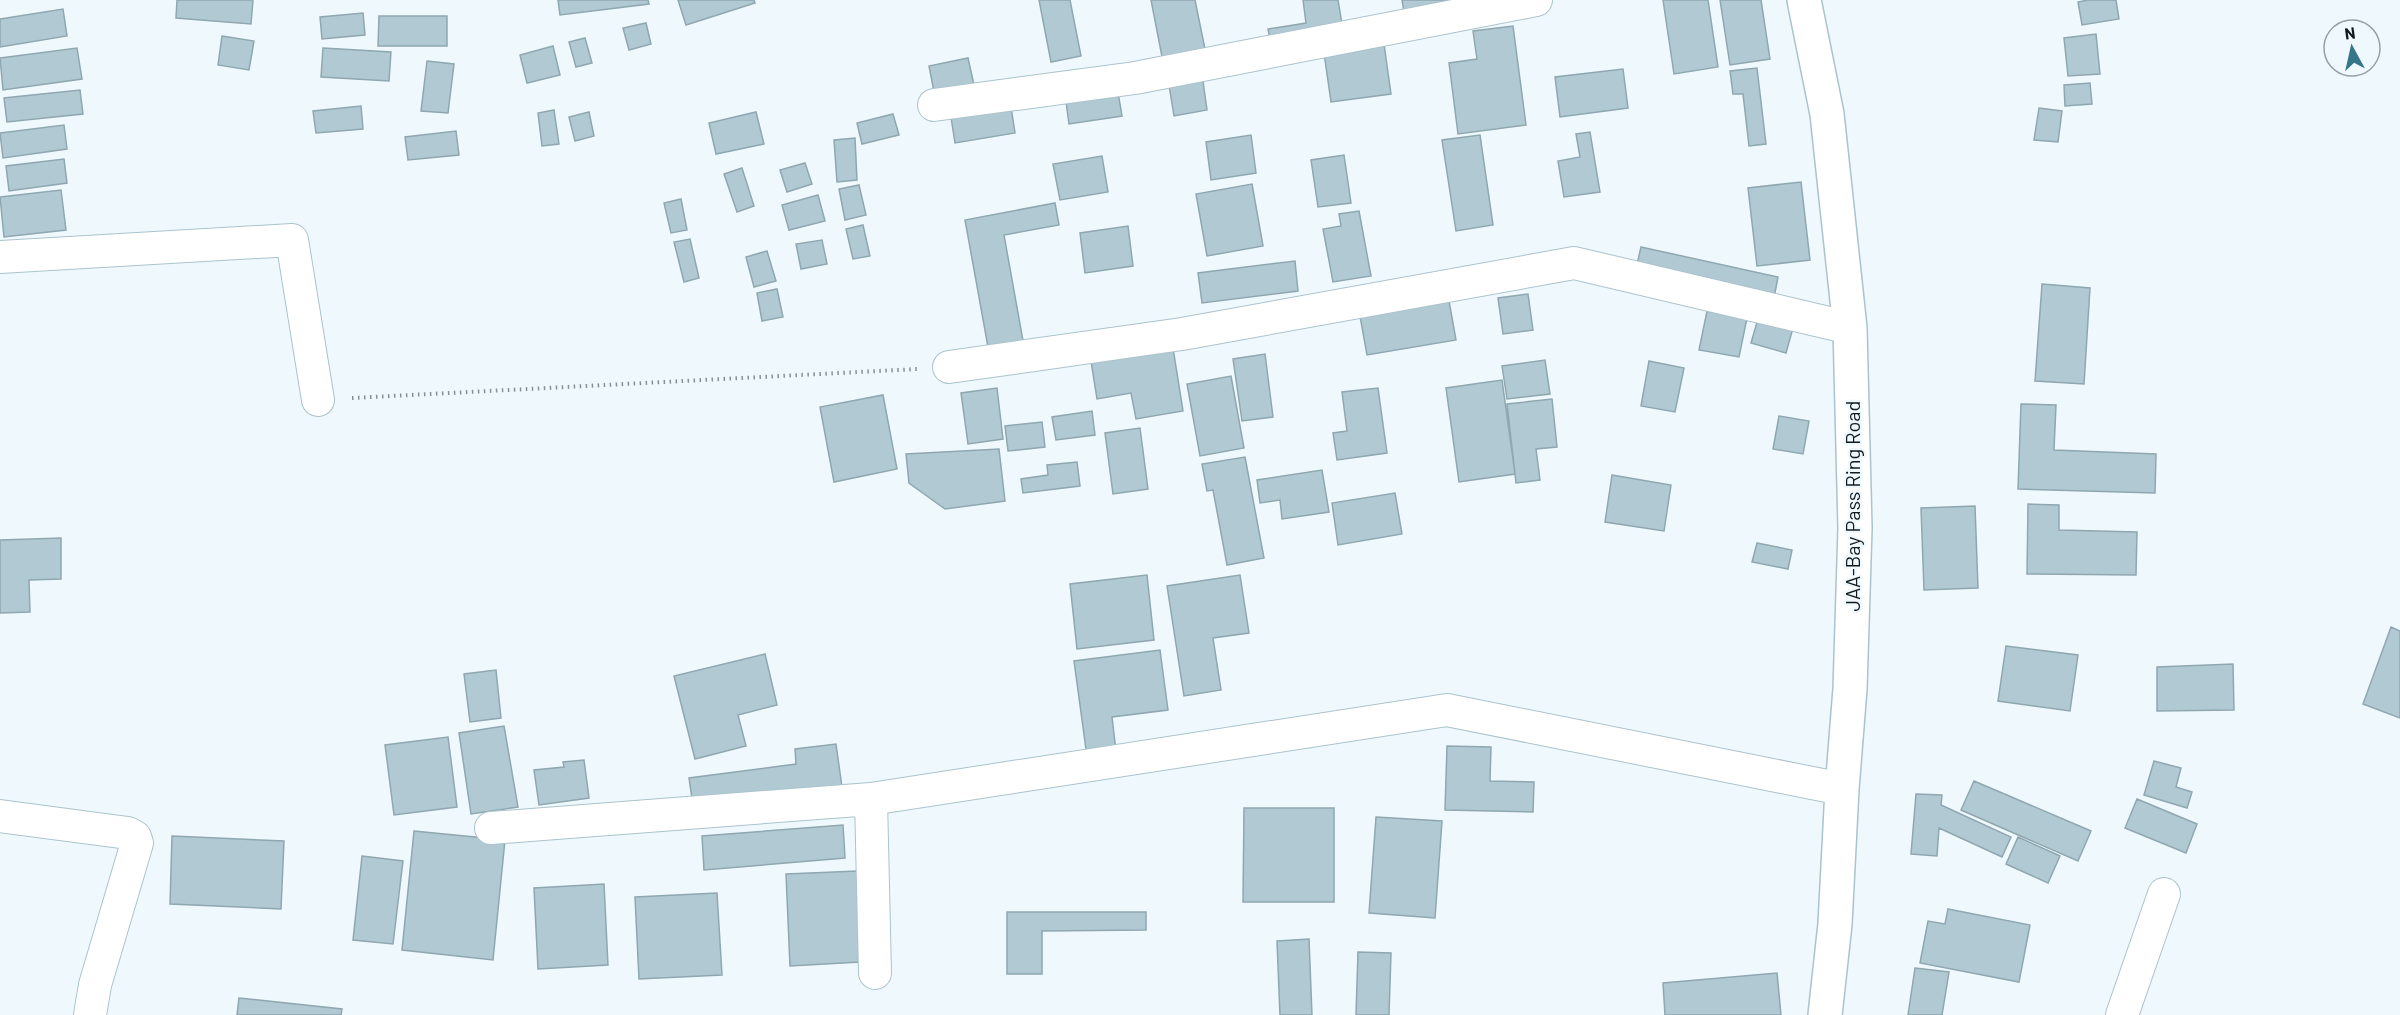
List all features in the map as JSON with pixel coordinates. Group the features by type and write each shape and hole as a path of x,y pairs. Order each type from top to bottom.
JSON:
{"highway":[{"name":"JAA-Bay Pass Ring Road","path":"1804,0 1827,114 1850,328 1855,528 1850,689 1835,924 1825,1015"}],"street":[{"path":"934,105 1135,78 1536,0"},
{"path":"0,257 292,240 318,400"},
{"path":"949,367 1182,334 1574,263 1850,328"},
{"path":"491,828 871,799 1447,710 1842,789"},
{"path":"871,799 875,973"},
{"path":"0,816 135,837 137,843 95,985 90,1015"},
{"path":"2122,1015 2164,894"}],"path":[{"path":"318,400 949,367"}],"building":[{"path":"177,0 253,0 251,24 176,18"},
{"path":"558,0 648,0 649,4 560,15"},
{"path":"678,0 754,0 755,3 686,25"},
{"path":"1039,0 1070,0 1081,56 1051,62"},
{"path":"1151,0 1195,0 1206,54 1163,62"},
{"path":"1303,0 1338,0 1344,36 1272,49 1268,29 1306,23"},
{"path":"1402,0 1472,0 1406,24"},
{"path":"1663,0 1708,0 1718,67 1674,74"},
{"path":"1720,0 1761,0 1770,59 1730,65"},
{"path":"2116,0 2119,19 2082,25 2078,2"},
{"path":"63,9 67,36 0,47 0,19"},
{"path":"363,13 365,35 322,39 320,17"},
{"path":"379,16 447,16 447,46 378,46"},
{"path":"646,23 651,44 629,50 623,28"},
{"path":"1513,26 1526,125 1458,134 1449,63 1477,59 1473,31"},
{"path":"2096,34 2100,74 2068,76 2064,38"},
{"path":"222,36 254,41 249,70 218,65"},
{"path":"585,38 592,63 576,67 569,42"},
{"path":"1384,44 1391,94 1331,102 1324,53"},
{"path":"553,46 560,75 527,83 520,55"},
{"path":"77,48 82,79 3,90 0,58"},
{"path":"323,48 391,52 389,81 321,77"},
{"path":"968,58 976,94 936,102 929,66"},
{"path":"427,61 454,64 448,113 421,111"},
{"path":"1757,68 1766,144 1749,146 1743,94 1733,94 1730,71"},
{"path":"1623,69 1628,108 1560,117 1555,77"},
{"path":"1202,74 1207,110 1174,116 1168,79"},
{"path":"2090,83 2092,104 2065,106 2064,85"},
{"path":"1117,86 1122,116 1069,124 1065,94"},
{"path":"80,90 83,114 7,122 4,98"},
{"path":"361,106 363,129 316,133 313,111"},
{"path":"1011,107 1015,133 955,143 951,117"},
{"path":"2039,108 2062,111 2058,142 2034,140"},
{"path":"554,110 559,144 542,146 538,113"},
{"path":"589,112 594,136 575,141 569,117"},
{"path":"756,112 764,144 716,154 709,123"},
{"path":"893,114 899,135 862,144 857,123"},
{"path":"64,125 67,149 3,158 0,133"},
{"path":"456,131 459,155 408,160 405,137"},
{"path":"1590,132 1600,192 1564,197 1558,161 1580,157 1576,134"},
{"path":"1251,135 1256,173 1211,180 1206,142"},
{"path":"1480,135 1493,225 1456,231 1442,140"},
{"path":"855,138 857,180 837,182 834,140"},
{"path":"1344,155 1351,203 1318,207 1311,160"},
{"path":"1102,156 1108,192 1060,200 1053,164"},
{"path":"64,159 67,183 9,191 6,166"},
{"path":"805,163 812,184 787,192 780,170"},
{"path":"742,168 754,206 737,212 724,174"},
{"path":"1801,182 1810,260 1757,266 1748,188"},
{"path":"1252,184 1263,246 1207,256 1196,194"},
{"path":"859,185 866,215 845,220 839,189"},
{"path":"61,190 66,230 4,237 0,197"},
{"path":"818,195 825,221 789,230 782,205"},
{"path":"681,199 687,230 671,233 664,203"},
{"path":"1055,203 1059,225 1004,235 1025,352 990,358 965,220"},
{"path":"1359,211 1371,276 1333,282 1323,229 1341,226 1339,214"},
{"path":"863,225 870,256 853,259 846,229"},
{"path":"1128,226 1133,266 1085,273 1080,233"},
{"path":"690,239 699,278 684,282 674,242"},
{"path":"822,240 827,264 801,269 796,244"},
{"path":"1641,247 1778,277 1773,303 1635,273"},
{"path":"767,251 776,281 754,287 746,257"},
{"path":"1295,261 1298,291 1202,303 1198,273"},
{"path":"2042,284 2090,288 2084,384 2035,381"},
{"path":"777,289 783,317 762,321 757,293"},
{"path":"1528,294 1533,330 1503,334 1498,298"},
{"path":"1449,301 1456,340 1367,355 1360,316"},
{"path":"1707,311 1747,318 1739,357 1699,350"},
{"path":"1758,319 1793,328 1786,353 1751,343"},
{"path":"1173,348 1183,411 1136,419 1131,393 1097,399 1091,361"},
{"path":"1265,354 1273,417 1242,421 1233,359"},
{"path":"1545,360 1550,394 1507,399 1502,366"},
{"path":"1649,361 1684,368 1675,412 1641,406"},
{"path":"1231,376 1244,448 1200,456 1187,384"},
{"path":"1502,380 1515,474 1459,482 1446,388"},
{"path":"997,388 1003,439 968,444 961,393"},
{"path":"1378,388 1387,453 1337,460 1333,433 1347,431 1342,392"},
{"path":"883,395 897,469 834,482 820,407"},
{"path":"1552,399 1557,447 1536,449 1540,480 1516,483 1507,404"},
{"path":"2021,404 2056,405 2054,450 2156,454 2155,493 2018,489"},
{"path":"1092,411 1095,435 1056,440 1052,417"},
{"path":"1779,416 1809,421 1803,454 1773,449"},
{"path":"1042,422 1045,447 1008,451 1005,426"},
{"path":"1140,428 1148,489 1113,494 1105,433"},
{"path":"999,449 1005,501 945,509 909,483 906,454"},
{"path":"1245,457 1264,558 1227,565 1213,490 1207,491 1202,464"},
{"path":"1077,462 1080,486 1023,493 1021,479 1048,475 1047,465"},
{"path":"1322,470 1329,512 1282,519 1280,500 1260,503 1257,480"},
{"path":"1612,475 1671,485 1664,531 1605,522"},
{"path":"1395,493 1402,534 1338,545 1332,503"},
{"path":"2028,504 2059,505 2059,530 2137,532 2136,575 2027,574"},
{"path":"1975,506 1978,588 1924,590 1921,508"},
{"path":"61,538 61,579 29,580 30,612 0,613 0,540"},
{"path":"1757,543 1792,550 1788,569 1752,562"},
{"path":"1147,575 1154,640 1077,649 1070,584"},
{"path":"1240,575 1249,633 1213,638 1221,690 1184,696 1167,586"},
{"path":"2391,627 2400,631 2400,718 2363,704"},
{"path":"2006,646 2078,655 2070,711 1998,701"},
{"path":"1160,650 1168,710 1112,717 1117,760 1088,764 1074,661"},
{"path":"765,654 777,705 738,715 746,746 695,759 674,676"},
{"path":"2233,664 2234,710 2157,711 2157,667"},
{"path":"496,670 501,718 470,722 464,674"},
{"path":"504,726 518,807 471,814 459,733"},
{"path":"448,737 457,807 394,815 385,745"},
{"path":"836,744 842,787 693,806 689,778 796,764 795,749"},
{"path":"1447,746 1491,747 1490,781 1534,782 1533,812 1445,810"},
{"path":"584,760 589,798 539,805 534,770 564,767 563,762"},
{"path":"2154,761 2181,768 2176,787 2192,792 2187,808 2144,795"},
{"path":"1974,781 2091,831 2078,861 1961,810"},
{"path":"1916,794 1942,795 1941,805 2011,837 2002,857 1939,828 1937,856 1911,854"},
{"path":"2137,799 2197,824 2186,853 2125,828"},
{"path":"1244,808 1334,808 1334,902 1243,902"},
{"path":"1376,817 1442,821 1435,918 1369,913"},
{"path":"843,825 845,858 704,870 702,836"},
{"path":"414,831 505,840 493,960 402,950"},
{"path":"172,836 284,841 281,909 170,904"},
{"path":"2018,837 2060,856 2048,883 2006,864"},
{"path":"362,856 403,861 393,944 353,940"},
{"path":"857,871 860,962 790,966 786,874"},
{"path":"604,884 608,965 538,969 534,888"},
{"path":"717,893 722,975 639,979 635,897"},
{"path":"1948,909 2030,925 2019,982 1920,963 1928,921 1945,924"},
{"path":"1007,912 1146,912 1146,930 1042,931 1042,974 1007,974"},
{"path":"1309,939 1312,1015 1280,1015 1277,941"},
{"path":"1358,952 1391,953 1389,1015 1356,1015"},
{"path":"1915,968 1949,972 1942,1015 1908,1015"},
{"path":"1777,973 1781,1015 1665,1015 1663,983"},
{"path":"239,998 342,1009 341,1015 237,1015"}]}
